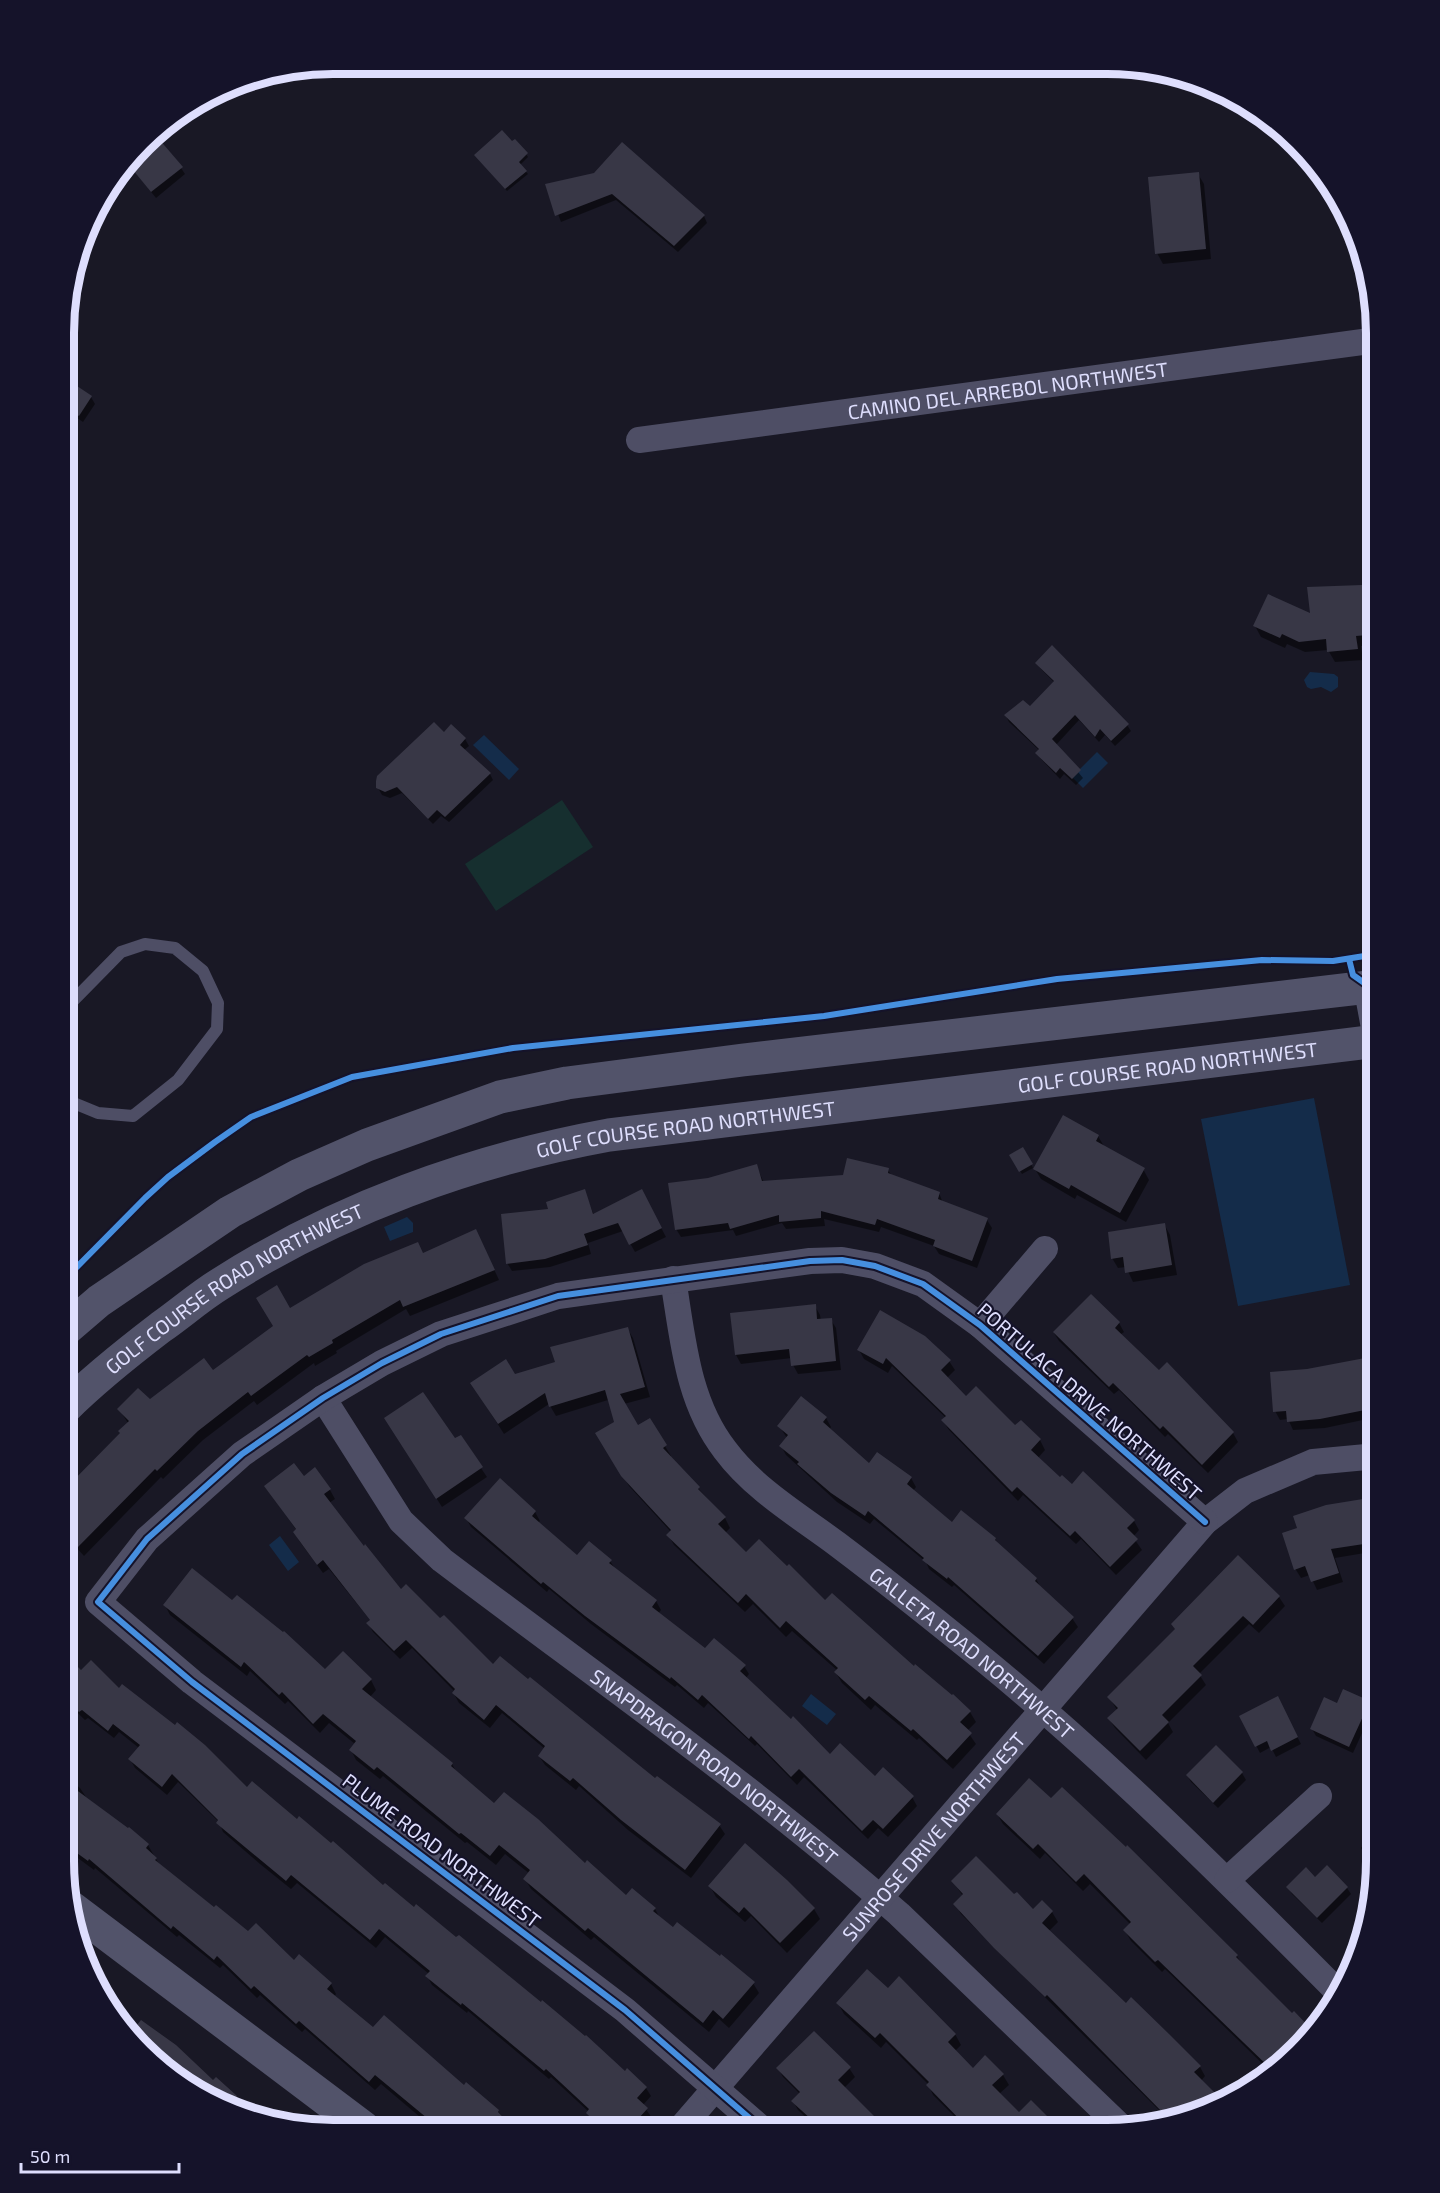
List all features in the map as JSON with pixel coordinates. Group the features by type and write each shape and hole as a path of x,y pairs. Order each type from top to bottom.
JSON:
{"main road":[{"path":"74,1322 99,1301 230,1212 299,1175 367,1145 500,1097 567,1083 743,1060 1366,988"},
{"name":"GOLF COURSE ROAD NORTHWEST","path":"74,1400 120,1358 218,1285 254,1263 341,1217 442,1176 568,1142 609,1135 1366,1042"},
{"path":"78,1913 353,2120"}],"street":[{"name":"CAMINO DEL ARREBOL NORTHWEST","path":"639,440 1366,341"},
{"path":"980,1325 1045,1249"},
{"name":"PORTULACA DRIVE NORTHWEST","path":"98,1602 147,1539 242,1454 323,1398 382,1363 452,1331 558,1296 810,1261 842,1260 874,1266 923,1284 980,1325 1205,1522"},
{"name":"GALLETA ROAD NORTHWEST","path":"673,1279 690,1381 705,1418 725,1450 754,1482 895,1587 1042,1709 1227,1880 1334,1987"},
{"name":"SNAPDRAGON ROAD NORTHWEST","path":"323,1398 401,1521 442,1560 731,1778 879,1897 1113,2120"},
{"name":"SUNROSE DRIVE NORTHWEST","path":"688,2120 1205,1522 1245,1491 1313,1462 1366,1457"},
{"name":"PLUME ROAD NORTHWEST","path":"98,1602 192,1682 625,2010 752,2120"},
{"path":"1227,1880 1319,1796"}],"lane":[{"path":"74,1000 122,952 145,944 175,948 203,971 218,1003 217,1029 178,1080 133,1116 98,1113 74,1103"}],"green space":[{"path":"562,800 593,847 496,911 465,864"}],"water":[{"path":"1310,672 1334,674 1338,677 1338,687 1331,692 1321,687 1311,689 1307,687 1304,680"},
{"path":"484,735 519,769 509,780 473,745"},
{"path":"1097,752 1108,763 1083,788 1072,777"},
{"path":"1314,1098 1350,1285 1238,1306 1201,1119"},
{"path":"407,1217 413,1223 413,1232 390,1241 384,1227"},
{"path":"280,1536 299,1562 288,1571 269,1545"},
{"path":"811,1694 836,1714 827,1725 802,1706"}],"building":[{"path":"502,130 512,141 515,139 528,153 519,162 527,171 505,189 474,155"},
{"path":"160,140 183,167 151,192 132,169"},
{"path":"622,142 705,215 674,246 612,194 555,216 545,184 594,173"},
{"path":"1199,172 1206,249 1155,254 1148,177"},
{"path":"74,384 92,396 79,416 74,413"},
{"path":"1362,585 1364,602 1366,602 1366,635 1356,636 1358,649 1327,652 1326,639 1299,642 1282,634 1280,638 1253,626 1268,594 1310,613 1307,587"},
{"path":"1052,645 1129,724 1111,741 1100,729 1095,737 1075,715 1052,739 1081,770 1072,779 1060,768 1056,773 1035,753 1039,749 1004,715 1023,700 1030,706 1054,681 1035,663"},
{"path":"434,722 444,732 451,724 466,738 460,745 491,773 445,817 437,810 428,819 397,787 385,792 376,788 376,781 377,776"},
{"path":"1063,1115 1099,1135 1096,1141 1145,1168 1120,1213 1071,1185 1069,1189 1033,1169"},
{"path":"1023,1147 1033,1164 1019,1172 1009,1155"},
{"path":"847,1158 889,1168 888,1173 940,1192 938,1199 988,1218 972,1261 933,1246 935,1240 877,1219 875,1225 821,1211 821,1218 779,1222 779,1215 730,1229 728,1223 675,1230 668,1183 708,1178 757,1164 762,1181 843,1175"},
{"path":"585,1189 593,1214 642,1189 662,1228 629,1245 618,1223 584,1234 588,1245 545,1259 506,1264 501,1214 548,1209 546,1202"},
{"path":"1165,1223 1172,1265 1125,1273 1123,1257 1111,1259 1108,1232"},
{"path":"476,1229 495,1270 403,1307 400,1300 332,1340 333,1343 309,1357 307,1355 251,1396 248,1392 198,1431 157,1471 155,1469 78,1547 74,1543 74,1480 129,1421 117,1409 138,1388 150,1399 204,1358 213,1370 273,1326 256,1298 277,1285 290,1308 364,1264 418,1242 423,1253"},
{"path":"1091,1294 1120,1322 1115,1328 1159,1370 1167,1362 1234,1432 1202,1465 1163,1426 1160,1429 1113,1383 1109,1387 1053,1332"},
{"path":"816,1304 817,1319 832,1318 836,1361 791,1366 789,1349 735,1355 730,1313"},
{"path":"880,1310 925,1336 951,1360 941,1370 966,1396 976,1386 1015,1425 1021,1420 1041,1439 1031,1450 1060,1477 1062,1475 1072,1484 1083,1471 1135,1520 1127,1528 1138,1539 1110,1567 1075,1531 1070,1536 1017,1487 1012,1492 941,1420 946,1416 886,1358 883,1364 857,1350"},
{"path":"628,1327 645,1387 620,1394 638,1425 650,1418 667,1445 663,1448 726,1517 718,1524 746,1552 759,1539 787,1566 789,1564 825,1600 832,1593 914,1666 915,1664 971,1711 960,1722 972,1733 947,1760 913,1729 911,1731 869,1696 865,1700 834,1672 838,1668 786,1621 780,1628 746,1594 738,1603 666,1535 671,1530 621,1476 595,1433 614,1422 605,1390 549,1407 545,1393 498,1424 470,1383 506,1359 515,1374 555,1362 550,1347"},
{"path":"1365,1358 1366,1410 1320,1419 1287,1422 1286,1411 1273,1412 1270,1372 1307,1369"},
{"path":"423,1392 455,1438 461,1435 483,1467 436,1499 384,1418"},
{"path":"801,1396 827,1417 823,1422 869,1463 877,1452 912,1477 907,1484 952,1522 961,1510 996,1538 995,1540 1037,1578 1035,1581 1074,1617 1038,1656 948,1577 947,1579 922,1560 924,1558 868,1511 865,1516 831,1493 779,1446 788,1435 777,1426"},
{"path":"294,1463 304,1476 315,1467 331,1489 324,1494 401,1589 406,1584 440,1618 444,1615 493,1664 500,1656 528,1679 530,1677 655,1778 657,1776 721,1824 685,1870 621,1820 573,1778 570,1781 538,1756 545,1746 496,1705 484,1720 452,1693 455,1689 406,1640 394,1651 366,1623 370,1620 323,1560 317,1565 293,1532 296,1529 264,1486"},
{"path":"500,1478 536,1511 532,1516 577,1555 589,1541 612,1560 609,1563 657,1600 652,1607 705,1648 714,1638 746,1665 740,1671 791,1719 793,1716 830,1754 840,1743 875,1776 883,1767 914,1796 883,1829 873,1820 862,1831 799,1769 791,1777 751,1736 749,1739 702,1695 698,1700 671,1677 670,1679 585,1616 543,1582 541,1584 464,1518"},
{"path":"1363,1499 1366,1515 1366,1544 1331,1549 1339,1573 1311,1582 1305,1566 1294,1570 1282,1533 1297,1528 1293,1516 1326,1505"},
{"path":"1238,1555 1280,1596 1253,1625 1243,1616 1193,1666 1202,1675 1162,1715 1169,1722 1140,1751 1107,1718 1118,1708 1107,1697 1175,1629 1171,1624"},
{"path":"192,1568 232,1600 237,1595 284,1631 325,1669 343,1651 372,1679 362,1689 453,1763 451,1766 494,1803 504,1792 538,1819 585,1863 587,1860 626,1895 632,1888 656,1908 653,1911 673,1927 677,1922 755,1982 723,2019 713,2010 703,2023 588,1928 585,1931 523,1879 530,1870 499,1845 490,1856 461,1833 459,1834 377,1767 374,1770 349,1750 356,1741 323,1714 313,1724 282,1692 279,1695 244,1662 241,1667 163,1605"},
{"path":"91,1660 119,1688 122,1684 175,1725 177,1722 205,1745 247,1787 252,1781 297,1819 299,1816 331,1843 333,1841 383,1885 385,1883 414,1907 416,1904 456,1937 459,1935 541,2002 542,2000 586,2035 625,2071 627,2068 647,2087 637,2098 648,2108 637,2120 593,2120 586,2113 589,2109 546,2069 544,2071 462,2003 461,2005 425,1976 430,1971 379,1929 370,1940 291,1875 286,1881 216,1823 218,1820 172,1774 162,1787 128,1759 140,1745 113,1724 108,1731 82,1710 79,1712 74,1707 74,1663 81,1670"},
{"path":"1343,1689 1366,1699 1366,1710 1349,1747 1310,1729 1324,1697 1337,1703"},
{"path":"1278,1696 1298,1737 1271,1751 1267,1741 1255,1747 1239,1716"},
{"path":"1216,1745 1243,1772 1213,1803 1186,1775"},
{"path":"1029,1778 1051,1798 1062,1787 1126,1847 1127,1845 1238,1955 1236,1957 1292,2013 1294,2011 1307,2025 1291,2044 1267,2065 1158,1960 1155,1962 1123,1930 1131,1922 1084,1874 1076,1882 1038,1844 1033,1849 996,1814"},
{"path":"74,1788 129,1827 149,1844 146,1848 157,1858 155,1860 214,1907 216,1905 248,1931 256,1923 294,1960 299,1954 332,1983 327,1989 373,2027 384,2015 464,2085 466,2082 499,2110 498,2112 506,2120 429,2120 375,2075 369,2082 299,2021 296,2024 254,1986 251,1989 217,1956 214,1960 173,1926 171,1929 89,1859 88,1861 74,1851"},
{"path":"745,1843 815,1908 780,1943 744,1907 739,1913 708,1886"},
{"path":"976,1856 1014,1894 1017,1892 1033,1909 1042,1900 1053,1911 1042,1923 1126,2003 1131,1997 1169,2034 1201,2066 1194,2072 1217,2095 1164,2114 1047,1995 1045,1997 994,1948 953,1904 963,1894 951,1881"},
{"path":"1327,1865 1348,1887 1317,1918 1286,1887 1306,1867 1315,1877"},
{"path":"867,1969 888,1988 899,1976 956,2034 948,2042 973,2068 985,2055 1004,2074 992,2085 1019,2112 1031,2100 1051,2120 960,2120 926,2085 929,2082 880,2033 875,2038 836,2003"},
{"path":"141,2020 176,2045 213,2080 216,2077 237,2096 235,2101 188,2076 149,2044 135,2027"},
{"path":"814,2031 851,2067 838,2080 878,2120 812,2120 791,2101 800,2092 776,2068"}],"cycle path":[{"path":"74,1270 168,1177 251,1117 352,1077 513,1048 824,1016 1057,979 1262,960 1333,961 1366,956"},
{"path":"1349,959 1353,975 1366,984"},
{"path":"752,2120 625,2010 192,1682 98,1602 147,1539 242,1454 323,1398 382,1363 441,1334 558,1296 810,1261 842,1260 875,1266 923,1284 980,1325 1205,1522"}]}
